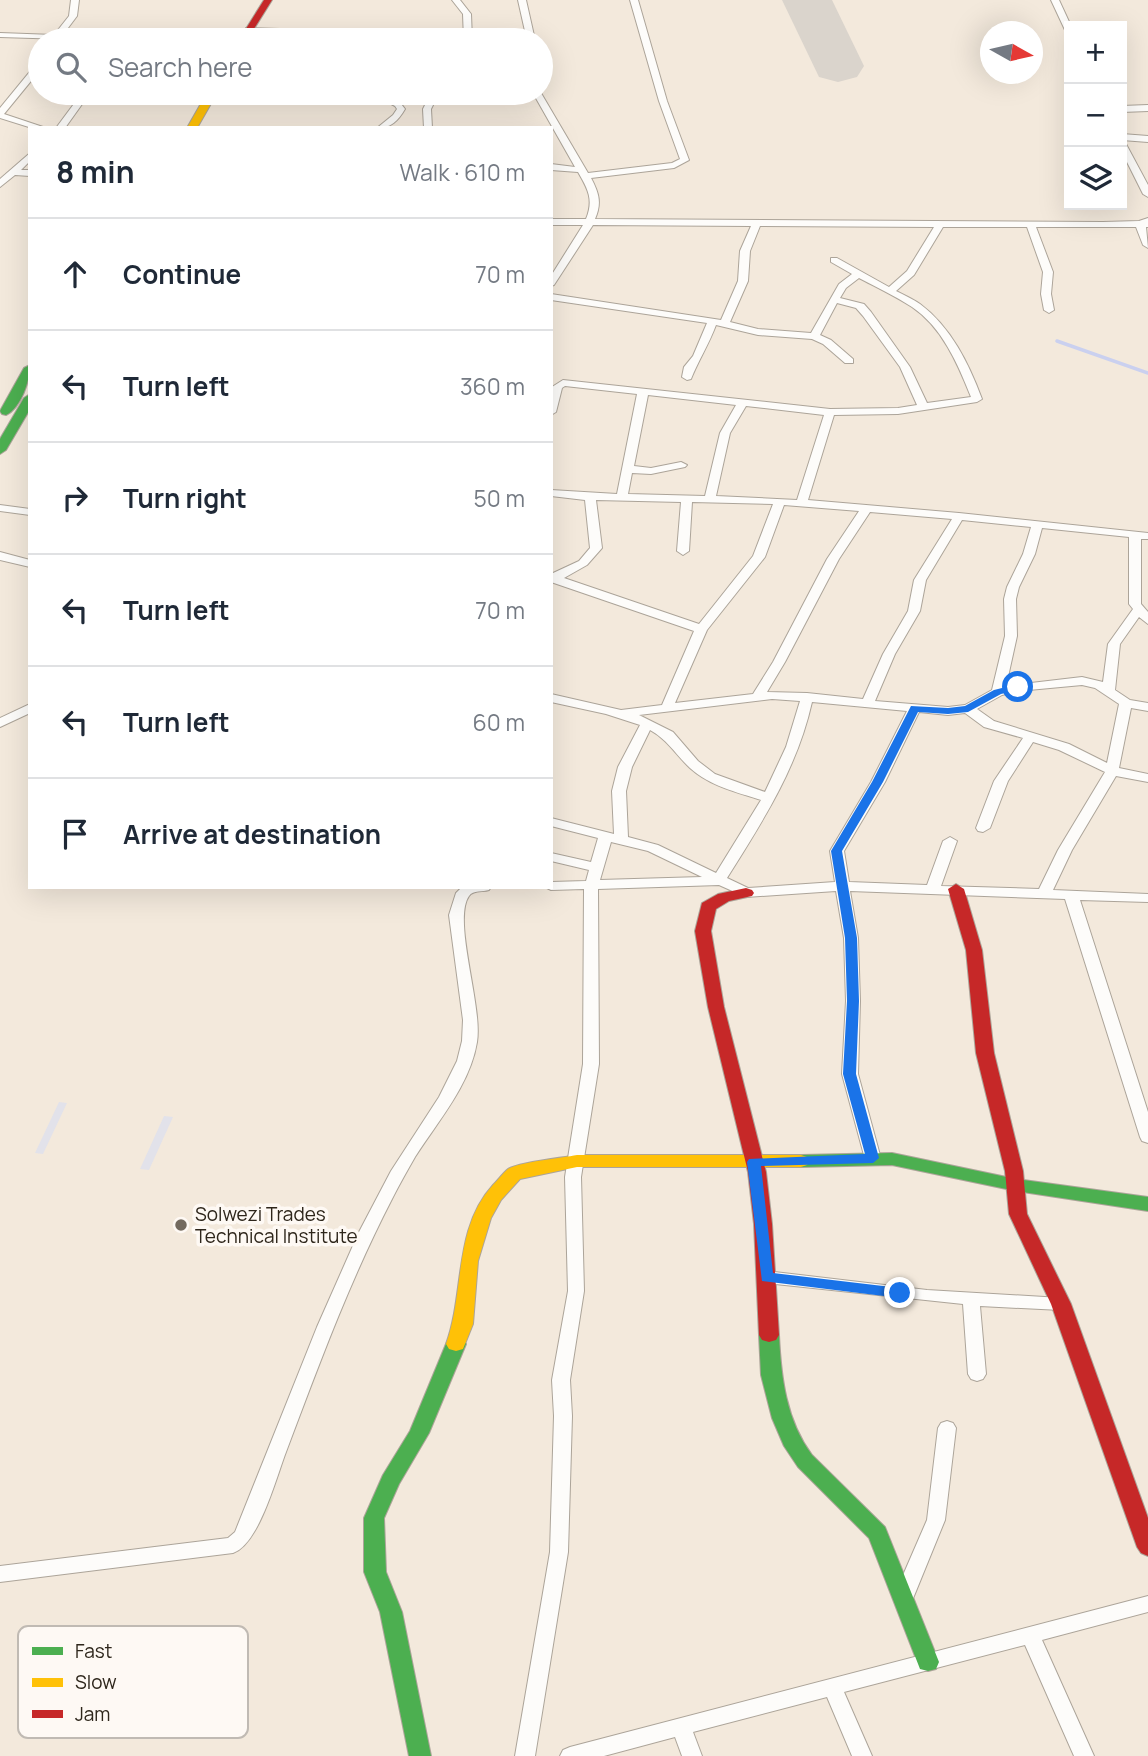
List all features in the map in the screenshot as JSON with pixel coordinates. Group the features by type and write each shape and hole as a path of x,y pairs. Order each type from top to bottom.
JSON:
{"main road":[{"path":"236,28 254,0"},
{"path":"250,28 268,0"},
{"path":"179,126 191,105"},
{"path":"193,126 205,105"},
{"path":"0,421 28,372"},
{"path":"0,450 28,401"},
{"path":"956,889 974,950 985,1053 1016,1185 1018,1214 1062,1304 1148,1547"},
{"path":"746,893 724,897 708,907 703,931 716,1007 754,1162 763,1224 771,1375 782,1418 794,1446 805,1461 878,1534 929,1662"},
{"path":"420,1756 391,1612 375,1572 374,1518 390,1481 419,1433 437,1394 463,1324 469,1261 482,1218 494,1196 514,1174 577,1161 674,1159 754,1162 873,1158 908,1162 1016,1185 1148,1204"}],"street":[{"path":"64,28 77,8 75,0"},
{"path":"456,0 467,14 468,28"},
{"path":"522,0 528,28"},
{"path":"553,167 583,173 674,165 685,160 663,100 634,0"},
{"path":"1055,0 1065,21"},
{"path":"0,35 28,37"},
{"path":"0,45 11,35"},
{"path":"28,80 0,114 36,126"},
{"path":"61,126 77,105"},
{"path":"384,126 396,117 401,109 399,105"},
{"path":"428,126 429,105"},
{"path":"544,105 595,198 595,207 588,222 553,280"},
{"path":"1127,109 1148,108"},
{"path":"1127,137 1148,139"},
{"path":"1124,147 1148,194"},
{"path":"0,184 28,158"},
{"path":"13,172 28,173"},
{"path":"553,222 1145,223 1148,245"},
{"path":"687,377 689,367 698,357 743,281 745,251 757,223"},
{"path":"890,291 911,273 941,223"},
{"path":"1030,224 1048,272 1046,294 1049,310"},
{"path":"553,404 557,387 561,383 830,412 877,412 977,399 962,363 939,328 917,306 834,260"},
{"path":"814,335 822,326 842,286 858,274"},
{"path":"553,297 719,323 758,332 814,335 827,342 849,361"},
{"path":"834,299 860,306 867,314 905,367 923,407"},
{"path":"622,497 643,393"},
{"path":"710,498 725,433 741,404"},
{"path":"802,503 830,412"},
{"path":"628,469 651,471 681,465"},
{"path":"553,493 590,497 780,501 959,516 1142,536 1134,576 1138,610 1148,620"},
{"path":"553,578 583,563 596,548 590,497"},
{"path":"683,551 687,498"},
{"path":"667,706 701,629 759,557 780,501"},
{"path":"0,508 28,512"},
{"path":"758,696 833,559 867,508"},
{"path":"867,704 889,654 914,611 920,580 959,516"},
{"path":"998,692 1010,642 1013,587 1029,554 1037,526"},
{"path":"0,556 28,563"},
{"path":"553,578 701,629"},
{"path":"1108,691 1114,644 1138,610"},
{"path":"619,714 758,696 807,697 948,711 968,709 998,692 1018,687 1082,681 1099,685 1126,703 1148,707"},
{"path":"718,881 771,798 796,743 807,697"},
{"path":"553,698 619,714 647,724 666,733 695,766 709,776 729,786 771,798"},
{"path":"1044,893 1065,850 1112,771 1126,703"},
{"path":"873,1158 850,1074 853,1001 851,938 837,851 878,782 915,708"},
{"path":"0,723 28,709"},
{"path":"968,709 989,724 1064,747 1112,771 1148,778"},
{"path":"621,840 619,791 625,767 647,724"},
{"path":"983,828 1002,781 1030,737"},
{"path":"553,823 653,848 746,893 842,886 1148,898"},
{"path":"525,1756 559,1552 563,1424 560,1391 576,1291 573,1177 592,1038 591,886 606,836"},
{"path":"933,888 950,841"},
{"path":"553,857 597,867"},
{"path":"553,886 718,881"},
{"path":"0,1574 233,1545 243,1537 354,1259 399,1170 451,1089 468,1051 471,1037 470,1013 456,915 463,892 468,889"},
{"path":"1071,895 1148,1137"},
{"path":"766,1278 971,1299 1062,1304"},
{"path":"971,1299 977,1374"},
{"path":"904,1597 936,1520 947,1428"},
{"path":"570,1756 1148,1604"},
{"path":"1030,1635 1084,1756"},
{"path":"832,1687 862,1756"},
{"path":"681,1727 692,1756"}],"shaded area":[{"path":"59,1102 67,1103 43,1154 35,1153"},
{"path":"164,1116 173,1117 149,1170 140,1169"}],"waterway":[{"path":"1057,341 1148,373"}],"runway":[{"path":"807,0 838,66"}],"traffic: fast":[{"path":"6,411 28,372"},
{"path":"0,450 28,401"},
{"path":"801,1161 892,1159 1016,1185 1148,1204"},
{"path":"769,1335 771,1375 782,1418 794,1446 805,1461 878,1533 928,1662"},
{"path":"420,1756 391,1612 375,1572 374,1518 390,1481 419,1433 456,1344"}],"traffic: slow":[{"path":"193,126 205,105"},
{"path":"456,1344 463,1324 469,1261 482,1218 494,1196 514,1174 577,1161 801,1161"}],"traffic: jam":[{"path":"250,28 268,0"},
{"path":"956,889 974,950 985,1053 1014,1171 1018,1214 1061,1304 1148,1547"},
{"path":"746,893 724,897 708,907 703,931 716,1007 757,1172 763,1224 769,1335"}],"place":[{"name":"Solwezi Trades Technical Institute","path":"181,1225"}],"route":[{"path":"900,1293 766,1278 763,1224 754,1162 873,1158 850,1074 853,1001 851,938 837,851 878,782 915,708 948,711 968,709 998,692 1018,687"}]}
